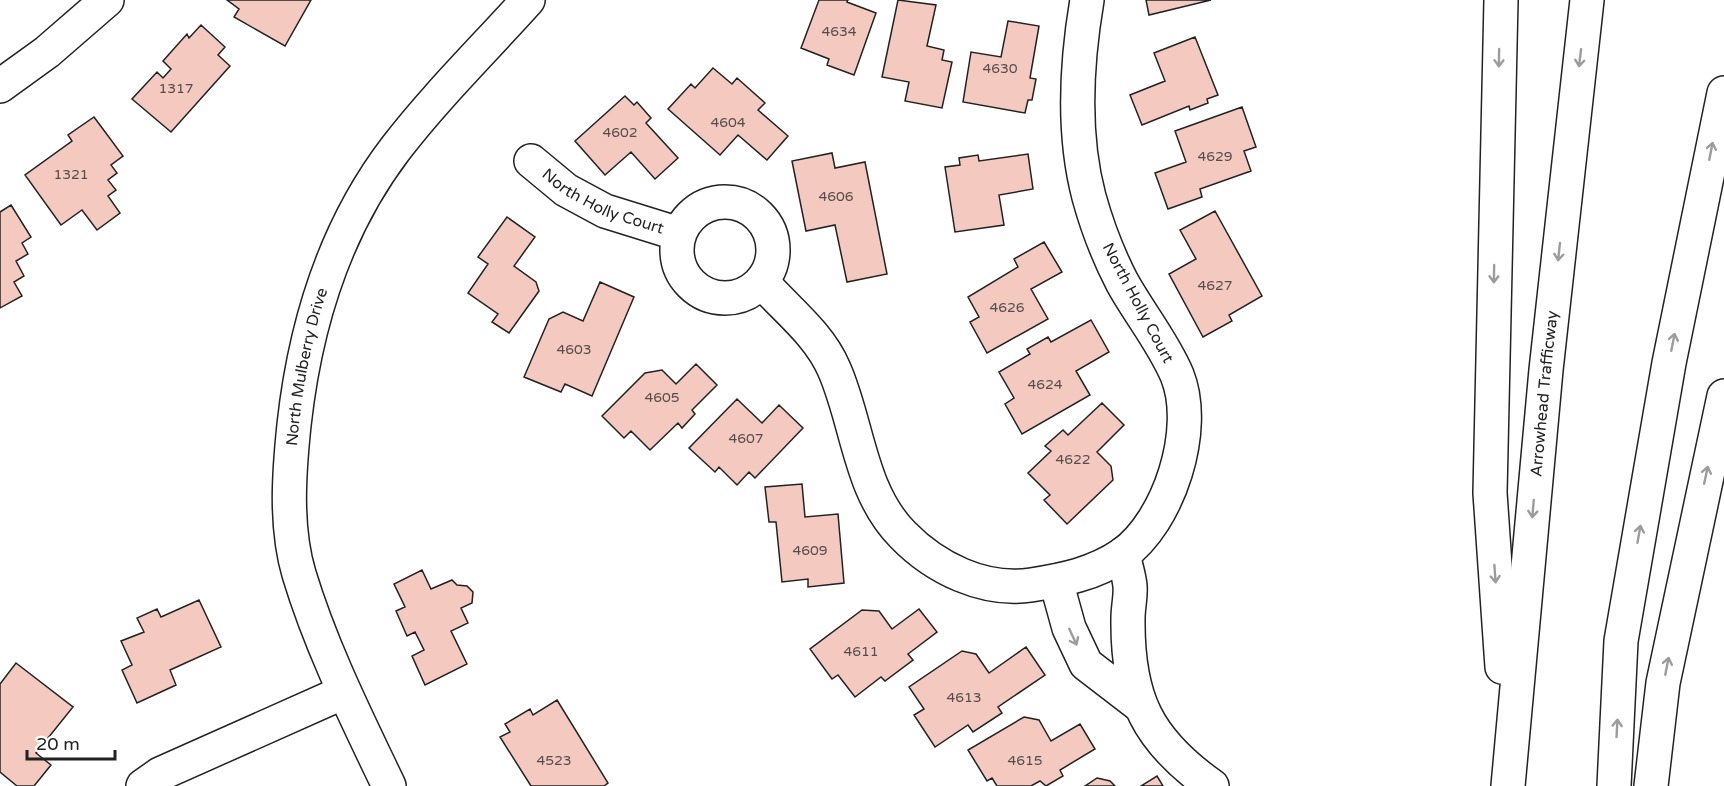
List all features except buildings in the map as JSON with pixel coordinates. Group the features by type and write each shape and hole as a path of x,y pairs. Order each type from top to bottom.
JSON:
{"main road":[{"path":"0,87 47,52 107,0"},
{"name":"North Mulberry Drive","path":"389,786 344,692 298,573 289,500 297,403 315,308 337,249 354,215 394,150 418,120 528,0"},
{"name":"North Holly Court","path":"762,282 810,332 833,367 864,465 881,507 902,535 950,570 976,580 1024,586 1077,577 1123,554 1145,532 1174,478 1182,447 1184,413 1178,377 1122,282 1104,242 1089,196 1079,145 1077,90 1081,32 1087,0"},
{"path":"1501,0 1490,493 1508,775"},
{"name":"Arrowhead Trafficway","path":"1508,775 1546,370 1587,0"},
{"path":"1614,786 1621,641 1669,363 1724,93"},
{"name":"North Holly Court","path":"531,161 566,190 605,211 679,234"},
{"name":"North Holly Court","path":"729,202 749,208 765,222 772,241 772,262 762,282 744,294 722,298 701,292 684,277 677,256 679,234 690,216 708,204 729,202"},
{"path":"1651,786 1663,683 1724,396"},
{"path":"1123,554 1130,586 1128,618 1130,663 1138,704 1161,743 1212,786"},
{"path":"1056,581 1069,628 1086,664 1138,704"},
{"path":"143,786 160,774 344,692"}]}
